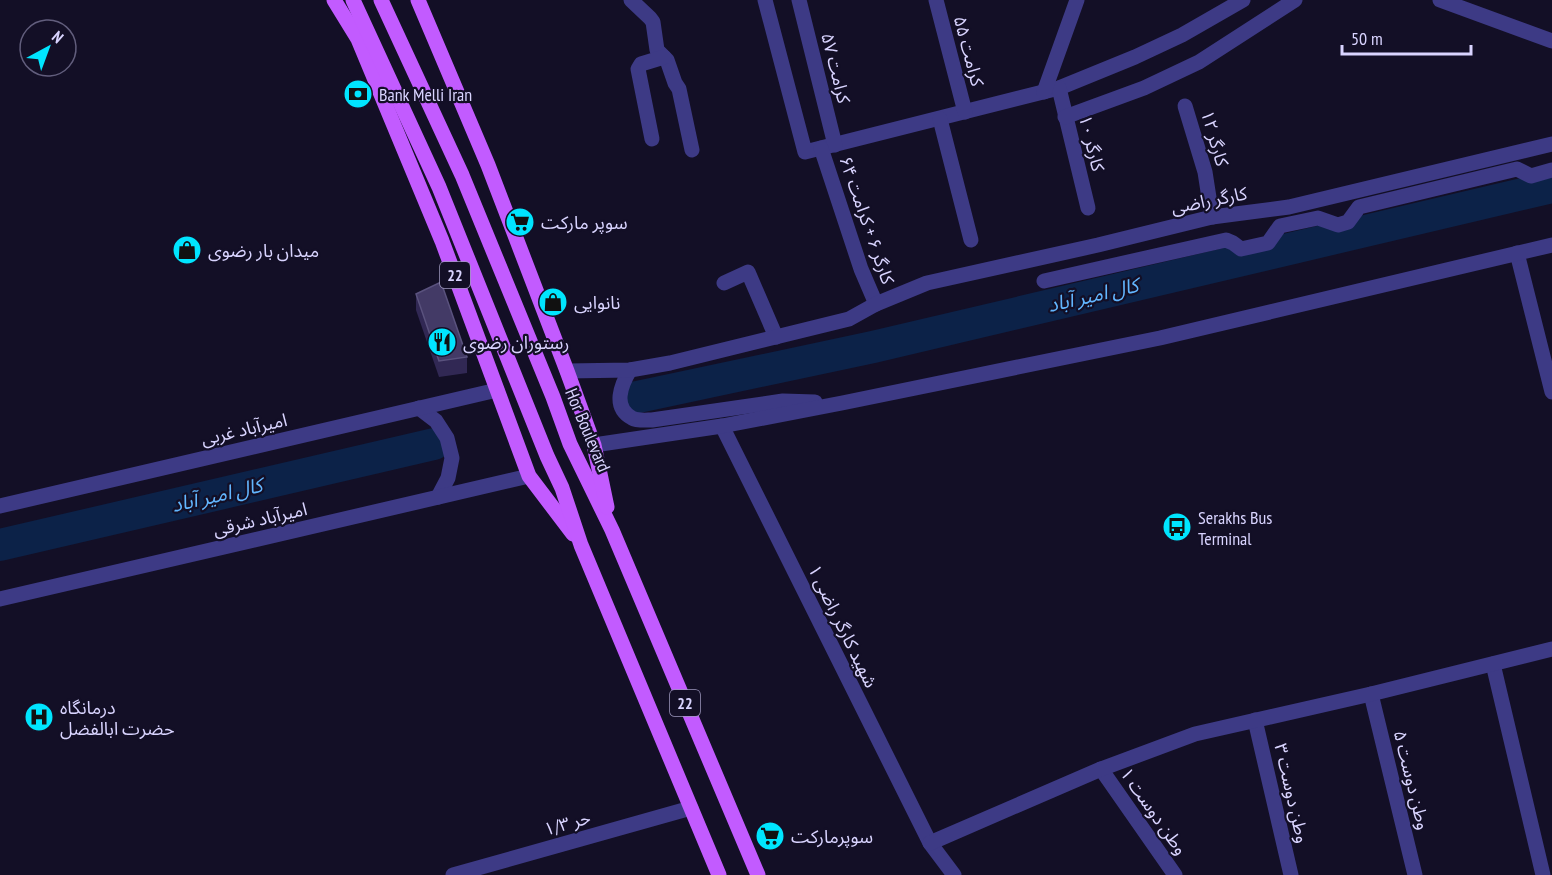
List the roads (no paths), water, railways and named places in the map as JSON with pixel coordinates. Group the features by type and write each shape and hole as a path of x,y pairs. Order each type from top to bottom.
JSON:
{"main road":[{"name":"22","path":"334,0 358,39 442,241 529,476 581,546 719,875"},
{"path":"353,0 439,187 562,488 581,546"},
{"name":"22","path":"418,0 488,165 567,371 594,445 612,530"},
{"name":"Hor Boulevard","path":"383,4 462,175 570,444 612,530 758,875"}],"street":[{"path":"632,0 650,18 657,50 667,60 679,89 692,150"},
{"path":"765,0 805,153 1052,90 1135,57 1182,35 1243,0"},
{"name":"کرامت ۵۷","path":"800,0 828,147"},
{"name":"کرامت ۵۵","path":"936,0 965,112"},
{"path":"1052,90 1077,0"},
{"path":"1065,117 1144,88 1199,62 1295,0"},
{"path":"1440,0 1552,41"},
{"path":"652,139 638,69 641,64 664,57"},
{"name":"کارگر ۱۰","path":"1052,90 1065,117 1088,208"},
{"name":"کارگر ۱۲","path":"1185,106 1205,172 1212,217"},
{"path":"940,118 971,240"},
{"name":"کارگر راضی","path":"567,371 630,370 670,363 849,319 876,304 927,283 1212,217 1289,207 1552,144"},
{"name":"کارگر ۶ + کرامت ۶۴","path":"828,147 861,269 876,304"},
{"path":"1044,281 1226,240 1241,249 1268,243 1280,226 1318,218 1338,225 1348,222 1359,207 1517,169 1531,176 1552,170"},
{"path":"594,445 722,426 1160,338 1552,245"},
{"path":"1517,253 1552,392"},
{"path":"724,283 748,272 776,338"},
{"path":"630,370 619,396 623,410 633,419 652,420 783,401 842,403"},
{"name":"امیرآباد غربی","path":"0,506 497,390"},
{"path":"419,408 436,421 447,438 452,458 448,478 438,497"},
{"name":"شهید کارگر راضی ۱","path":"722,426 930,843 954,875"},
{"name":"امیرآباد شرقی","path":"0,599 529,476"},
{"path":"930,843 1101,769 1195,734 1371,694 1552,649"},
{"path":"1493,664 1543,875"},
{"name":"وطن دوست ۵","path":"1371,694 1415,875"},
{"name":"وطن دوست ۳","path":"1255,720 1291,875"},
{"name":"وطن دوست ۱","path":"1101,769 1175,875"},
{"name":"حر ۱/۳","path":"453,875 691,808"}],"waterway":[{"name":"کال امیر آباد","path":"633,398 873,347 1552,187"},
{"name":"کال امیر آباد","path":"0,545 434,444"}],"place":[{"name":"Bank Melli Iran","path":"358,94"},
{"name":"سوپر مارکت","path":"520,222"},
{"name":"میدان بار رضوی","path":"187,250"},
{"name":"نانوایی","path":"553,302"},
{"name":"رستوران رضوی","path":"442,342"},
{"name":"Serakhs Bus Terminal","path":"1177,527"},
{"name":"درمانگاه حضرت ابالفضل","path":"39,717"},
{"name":"سوپرمارکت","path":"770,836"}]}
